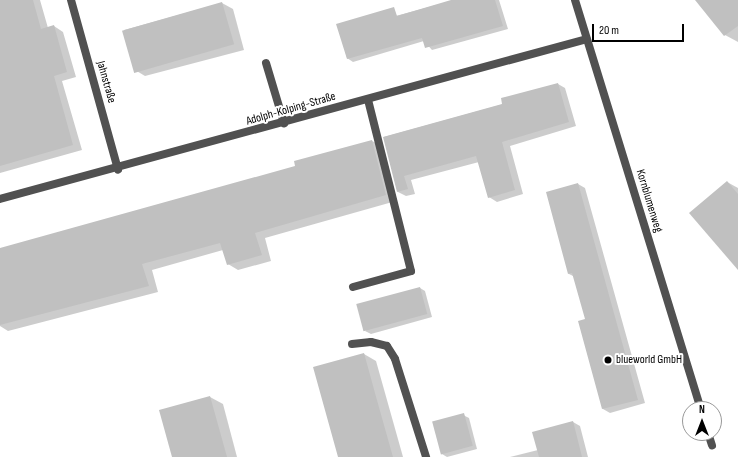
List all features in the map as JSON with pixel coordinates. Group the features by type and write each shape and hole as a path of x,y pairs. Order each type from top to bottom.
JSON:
{"street":[{"name":"Jahnstraße","path":"71,0 118,170"},
{"name":"Kornblumenweg","path":"575,0 699,401"},
{"name":"Adolph-Kolping-Straße","path":"0,199 118,170 587,39"},
{"path":"266,63 284,123"},
{"path":"353,287 411,271 368,100"},
{"path":"352,344 371,342 387,346 395,358 426,457"},
{"path":"711,441 712,445"}],"building":[{"path":"0,0 33,0 41,29 54,25 67,72 54,76 73,145 0,166"},
{"path":"451,0 495,0 503,26 425,48 422,38 347,59 336,24 394,7 397,16"},
{"path":"695,0 738,0 738,26 724,36"},
{"path":"222,2 234,44 134,73 122,31"},
{"path":"558,83 569,122 502,142 515,190 488,198 476,156 404,176 408,189 397,192 383,137 502,104 501,98"},
{"path":"372,140 386,195 255,233 262,255 227,265 220,243 142,264 149,286 0,325 0,248 295,166 294,161"},
{"path":"727,181 738,194 738,270 689,213"},
{"path":"578,183 638,400 602,409 578,321 585,319 572,273 568,274 546,192"},
{"path":"420,287 427,314 363,331 356,304"},
{"path":"364,353 393,457 338,457 313,367"},
{"path":"210,396 227,457 172,457 159,410"},
{"path":"464,413 473,446 441,454 432,422"},
{"path":"573,421 582,457 539,457 532,432"}],"place":[{"name":"blueworld GmbH","path":"608,360"}]}
